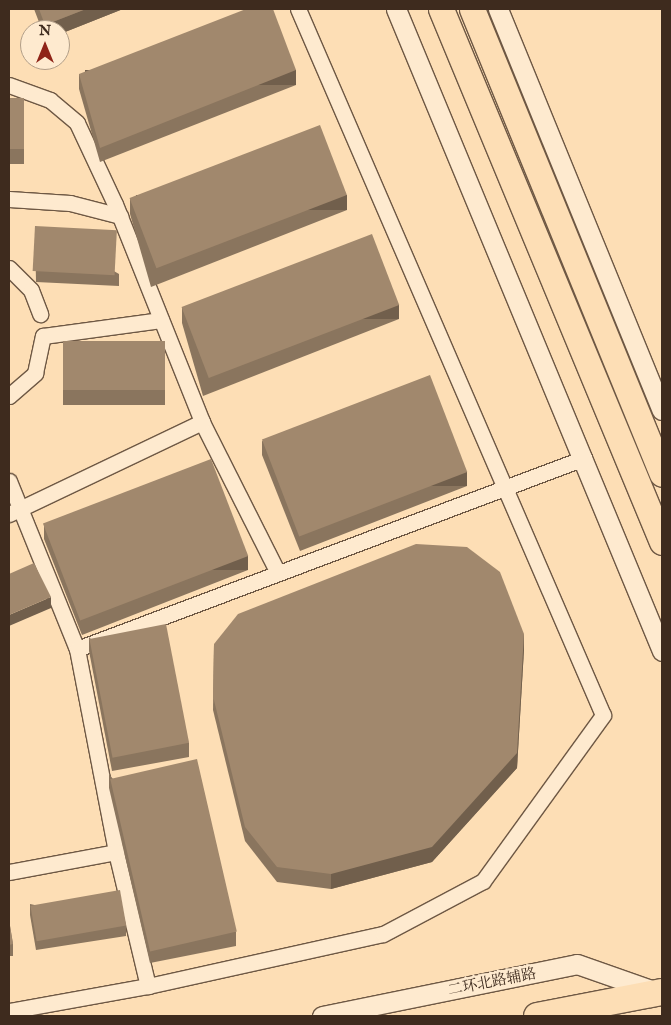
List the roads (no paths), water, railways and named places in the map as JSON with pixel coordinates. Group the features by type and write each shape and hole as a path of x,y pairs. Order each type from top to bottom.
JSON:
{"highway":[{"path":"537,1016 661,991"}],"main road":[{"path":"441,9 662,542"},
{"path":"472,9 662,474"}],"street":[{"path":"9,1011 148,986 384,934 484,881 603,715 298,9"},
{"path":"396,9 584,458 662,651"},
{"path":"498,9 662,410"},
{"path":"9,85 50,100 77,123 120,216 202,422 278,573"},
{"path":"9,199 70,203 120,216"},
{"path":"9,268 30,290 40,314"},
{"path":"9,396 35,373 43,336 161,320"},
{"path":"14,511 202,422"},
{"path":"77,649 584,458"},
{"path":"9,480 14,511 77,649 116,852 148,986"},
{"path":"9,872 116,852"},
{"name":"二环北路辅路","path":"322,1016 577,964 661,991"}]}
